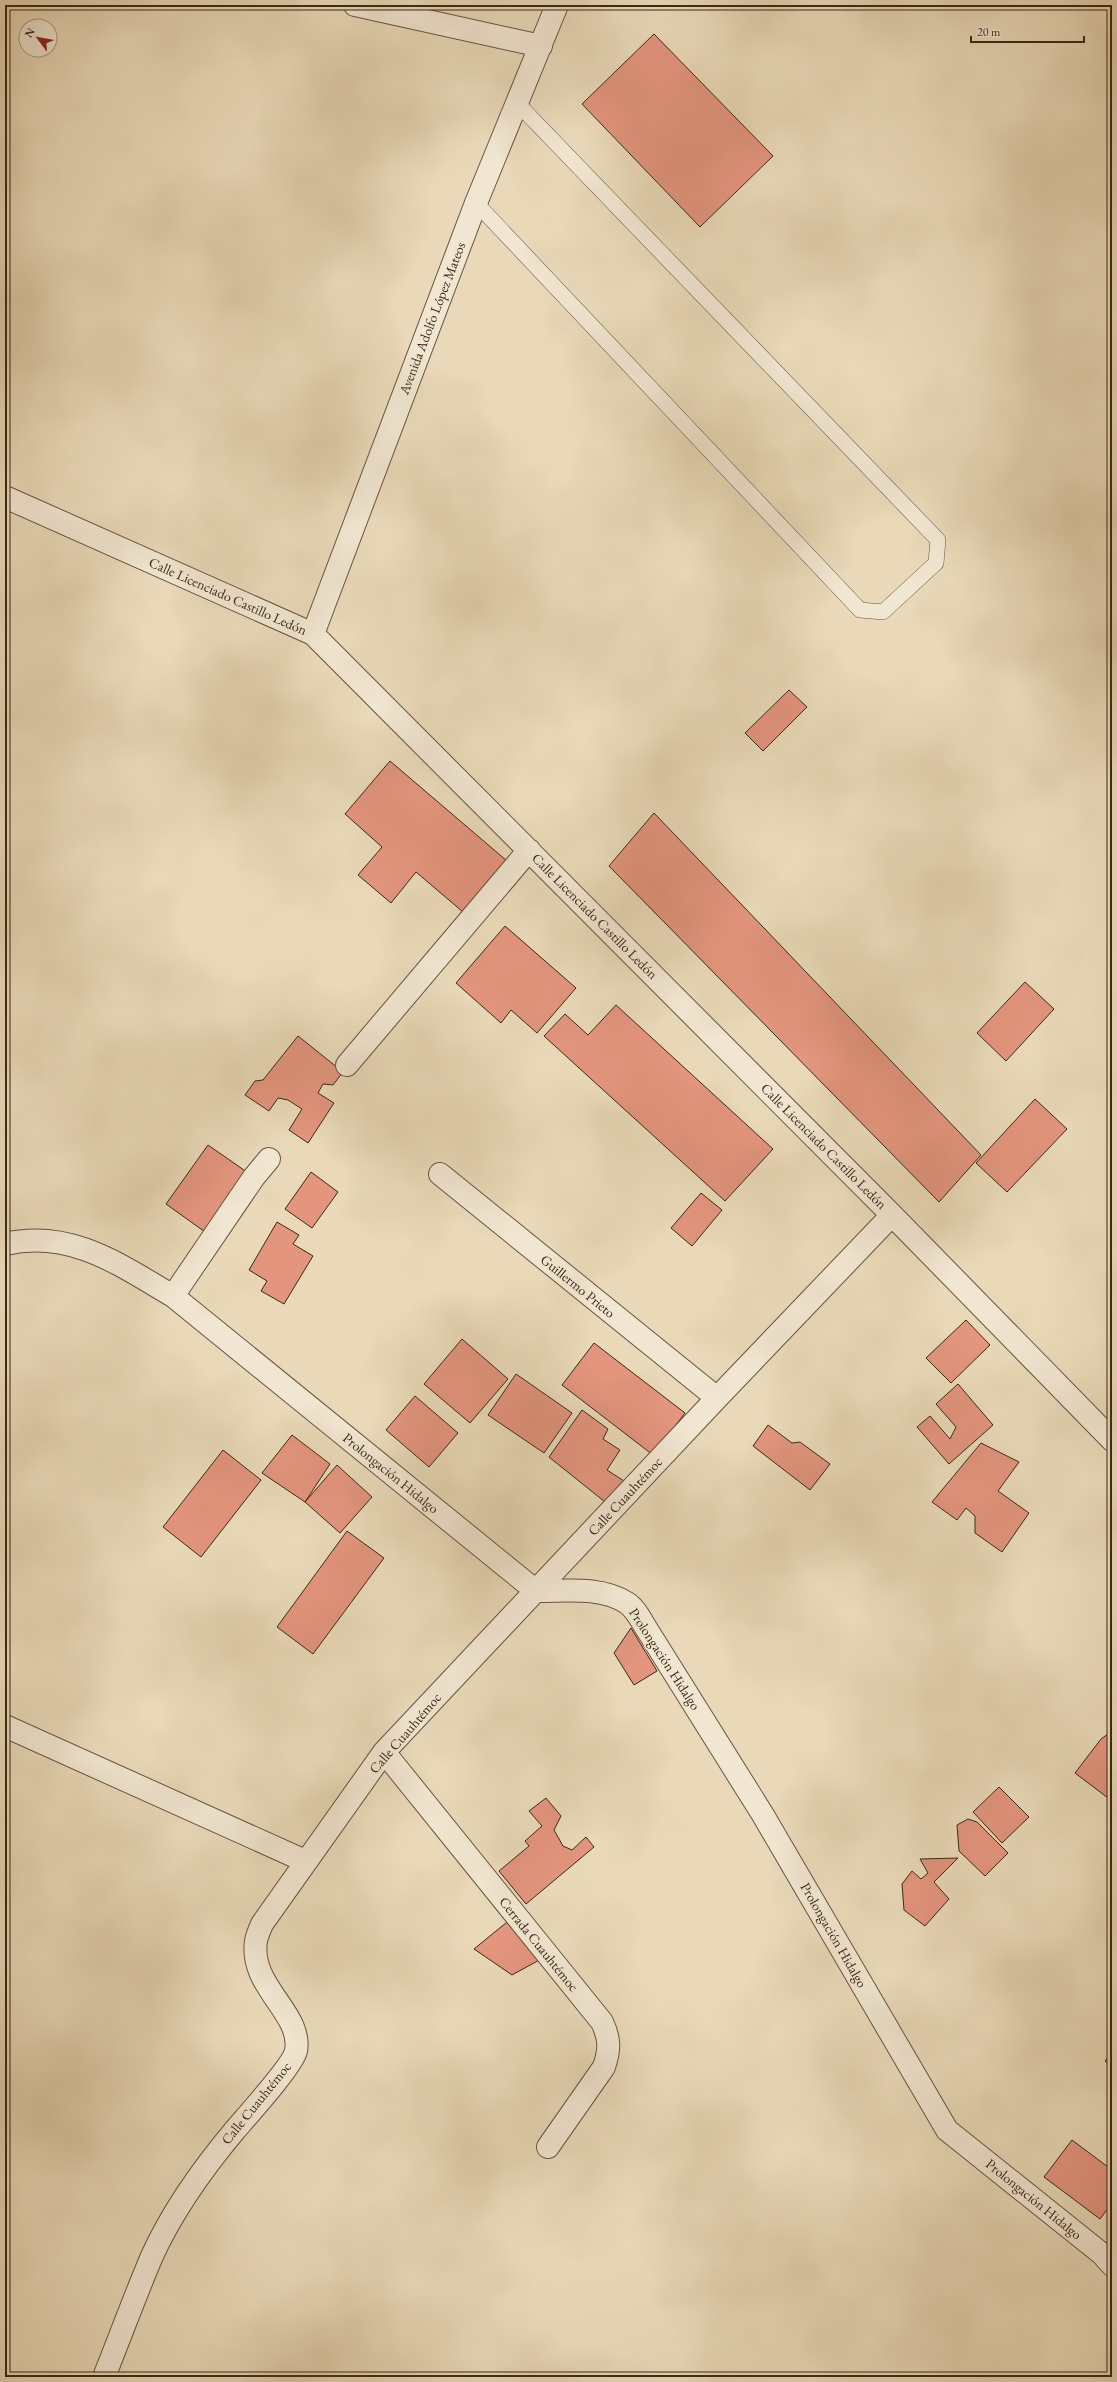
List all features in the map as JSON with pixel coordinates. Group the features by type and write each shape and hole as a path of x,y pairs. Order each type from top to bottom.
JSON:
{"street":[{"path":"355,5 541,46"},
{"name":"Avenida Adolfo López Mateos","path":"313,634 476,203 557,5"},
{"name":"Calle Licenciado Castillo Ledón","path":"5,497 313,634 892,1215 1112,1440"},
{"path":"347,1065 529,850"},
{"path":"173,1296 254,1178 269,1159"},
{"name":"Guillermo Prieto","path":"440,1174 717,1398"},
{"name":"Calle Cuauhtémoc","path":"104,2377 153,2255 181,2205 222,2145 281,2075 296,2052 295,2029 263,1982 257,1964 256,1941 262,1924 305,1861 384,1752 717,1398 892,1215"},
{"name":"Prolongación Hidalgo","path":"5,1244 23,1240 61,1242 106,1257 173,1296 536,1591 587,1590 610,1594 629,1604 646,1628 763,1815 947,2130 1102,2254 1112,2265"},
{"path":"5,1726 305,1861"},
{"name":"Cerrada Cuauhtémoc","path":"384,1752 597,2016 609,2036 609,2052 604,2067 548,2147"}],"lane":[{"path":"476,203 860,610 883,612 936,563 938,540 517,103"}],"building":[{"path":"654,34 773,156 700,227 582,104"},
{"path":"789,690 807,707 763,751 745,733"},
{"path":"390,761 507,861 463,912 416,872 391,903 358,875 382,847 345,814"},
{"path":"654,813 981,1155 939,1202 609,866"},
{"path":"505,926 576,988 537,1033 511,1010 501,1023 456,983"},
{"path":"1025,982 1054,1009 1006,1061 977,1033"},
{"path":"616,1005 773,1149 725,1201 544,1036 565,1014 588,1035"},
{"path":"298,1036 343,1072 333,1085 323,1084 318,1093 334,1103 308,1143 289,1130 302,1109 288,1100 278,1098 269,1111 245,1095 255,1081 263,1080"},
{"path":"1035,1099 1067,1129 1007,1192 976,1163"},
{"path":"208,1145 254,1177 212,1237 166,1204"},
{"path":"311,1172 338,1192 312,1228 285,1209"},
{"path":"701,1193 722,1210 692,1246 671,1228"},
{"path":"277,1222 299,1235 293,1244 313,1256 284,1304 261,1291 267,1281 249,1270"},
{"path":"966,1320 990,1345 951,1383 926,1358"},
{"path":"462,1339 508,1379 470,1423 424,1384"},
{"path":"594,1343 685,1413 653,1455 562,1385"},
{"path":"516,1374 572,1413 544,1453 488,1415"},
{"path":"958,1384 993,1425 949,1464 917,1427 930,1416 950,1439 956,1427 936,1404"},
{"path":"415,1396 458,1433 429,1467 386,1430"},
{"path":"582,1410 608,1429 603,1439 620,1450 607,1470 624,1481 605,1502 549,1457"},
{"path":"768,1425 792,1443 800,1442 830,1464 810,1490 753,1446"},
{"path":"292,1435 330,1464 305,1502 262,1473"},
{"path":"981,1443 1019,1462 998,1491 1029,1513 1002,1552 975,1533 975,1516 966,1508 957,1520 932,1502"},
{"path":"223,1450 261,1480 201,1557 163,1527"},
{"path":"337,1465 372,1497 340,1533 305,1502"},
{"path":"347,1531 384,1558 313,1654 277,1627"},
{"path":"631,1628 657,1671 634,1685 614,1653"},
{"path":"1112,1731 1112,1801 1075,1773 1101,1739"},
{"path":"999,1787 1029,1817 1002,1843 973,1812"},
{"path":"546,1798 561,1816 554,1830 563,1846 572,1850 586,1837 594,1847 526,1904 499,1871 529,1846 525,1841 542,1826 529,1811"},
{"path":"968,1819 977,1822 1008,1853 985,1876 959,1851 957,1825"},
{"path":"958,1858 934,1882 949,1899 925,1926 904,1910 902,1884 912,1871 921,1879 928,1873 920,1859"},
{"path":"512,1918 543,1958 512,1975 474,1949"},
{"path":"1112,2053 1112,2068 1105,2061"},
{"path":"1072,2140 1112,2170 1112,2203 1100,2219 1044,2177"}]}
